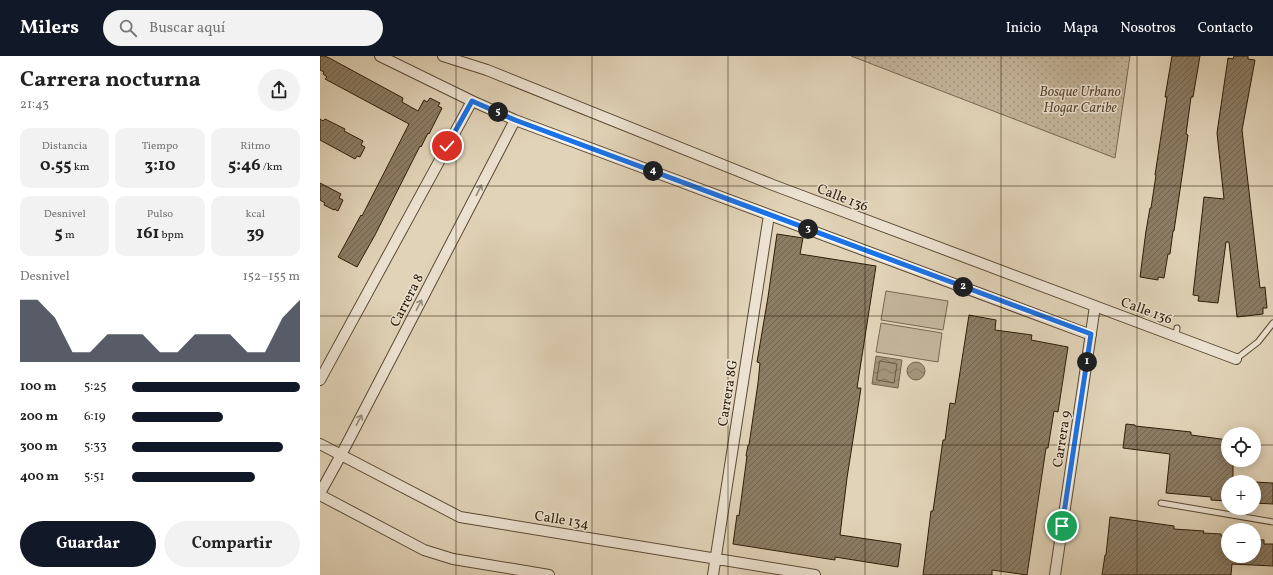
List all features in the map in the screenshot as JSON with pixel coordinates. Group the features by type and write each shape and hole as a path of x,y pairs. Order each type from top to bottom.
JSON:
{"street":[{"path":"380,56 472,101 515,120 1091,334"},
{"name":"Calle 136","path":"443,56 486,70 773,185 1095,306 1177,332 1236,359"},
{"path":"320,380 472,101"},
{"name":"Carrera 8","path":"320,494 515,120"},
{"name":"Carrera 8G","path":"713,575 769,214"},
{"name":"Carrera 9","path":"1055,575 1095,306"},
{"name":"Calle 134","path":"320,444 460,517 815,575"},
{"path":"320,494 424,550 453,559 549,575"}],"lane":[{"path":"1236,359 1258,342 1273,323"},
{"path":"1161,502 1273,522"}],"green space":[{"name":"Bosque Urbano Hogar Caribe","path":"851,56 1130,56 1115,158"},
{"path":"886,291 948,301 943,330 881,320"},
{"path":"881,323 942,333 938,362 876,352"}],"water":[{"path":"876,356 902,360 898,388 872,384"},
{"path":"916,362 920,363 924,367 924,375 920,379 916,380 912,379 908,375 907,371 908,367 912,363"}],"building":[{"path":"320,56 325,56 333,60 403,98 402,102 418,111 424,100 427,102 430,98 440,103 438,106 442,108 429,134 428,133 421,147 420,146 357,267 338,257 361,215 362,216 409,124 325,79 327,77 323,74 324,72 320,70"},
{"path":"1172,56 1200,56 1193,97 1191,97 1186,134 1188,135 1170,254 1168,254 1164,278 1158,277 1158,280 1140,277 1146,231 1156,175 1167,97 1165,97"},
{"path":"1234,56 1248,56 1248,59 1255,60 1242,130 1260,288 1265,287 1267,308 1263,308 1263,314 1237,317 1229,242 1226,242 1218,303 1198,301 1199,296 1193,295 1204,197 1224,199 1217,133 1228,58 1233,59"},
{"path":"320,119 323,121 325,119 345,129 344,131 363,141 361,145 365,147 360,157 357,156 355,159 320,140"},
{"path":"320,183 341,194 339,198 343,200 338,211 324,205 325,203 320,200"},
{"path":"777,234 803,238 800,254 876,266 857,388 861,388 840,535 901,544 898,567 835,557 835,560 733,544 737,515 739,516 746,456 758,383 760,363 757,362"},
{"path":"969,315 996,320 995,330 1032,335 1031,340 1068,347 1058,412 1054,411 1048,448 1046,448 1027,575 992,570 992,575 923,575 931,511 933,511 943,440 945,440 950,403 955,404"},
{"path":"1126,424 1191,432 1191,435 1221,439 1221,467 1233,467 1233,475 1221,475 1221,501 1211,500 1211,497 1166,493 1170,454 1123,448"},
{"path":"1261,482 1273,483 1273,504 1261,503"},
{"path":"1110,517 1174,526 1174,529 1221,534 1221,563 1261,563 1261,540 1264,540 1264,544 1273,544 1273,566 1232,564 1231,575 1102,575 1106,555"}],"route":[{"path":"447,146 472,101 515,120 1091,334 1062,526"}]}
